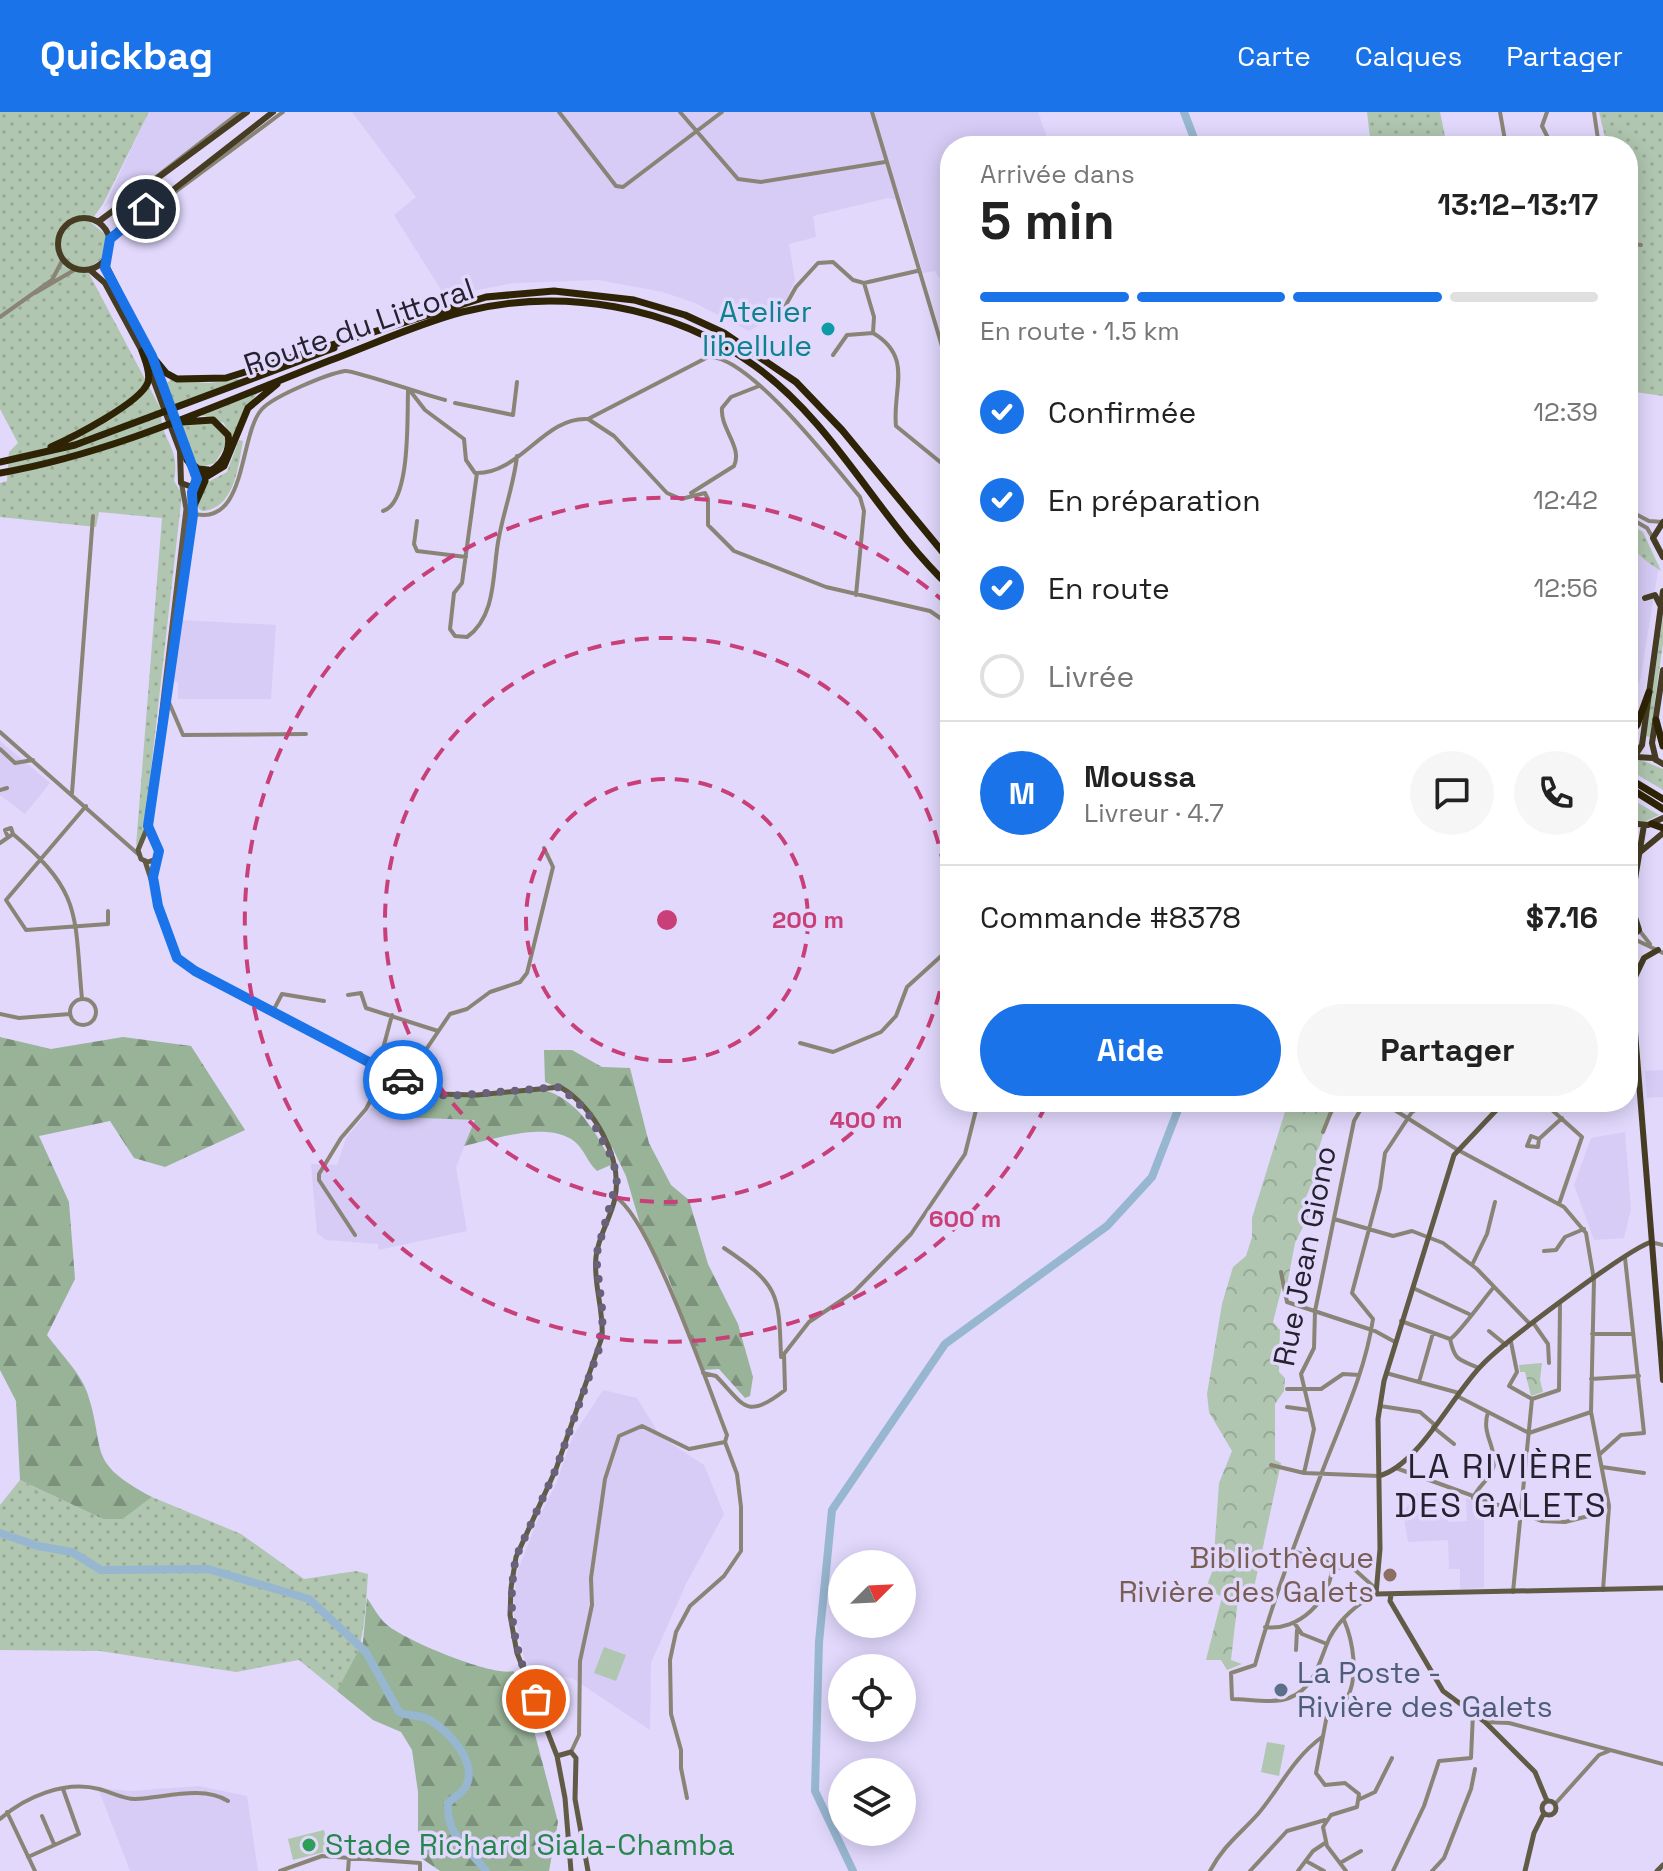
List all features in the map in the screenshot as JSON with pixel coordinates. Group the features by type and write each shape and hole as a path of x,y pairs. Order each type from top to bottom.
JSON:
{"highway":[{"path":"152,356 170,376 194,381 240,375 467,301 519,293 581,292 662,307 724,333 778,368 824,410 940,549"},
{"name":"Route du Littoral","path":"0,475 90,451 155,429 444,317 514,303 598,303 669,320 737,354 805,408 848,459 912,546 940,576"},
{"name":"Route du Littoral","path":"29,456 117,431 363,337"},
{"path":"0,462 29,456 78,435 146,386 149,374 142,351"},
{"path":"194,478 214,471 229,459 242,419 256,399 295,374"},
{"path":"0,475 95,454 199,418 218,422 228,435 229,450 200,487 190,510"},
{"path":"187,460 198,469 214,471"},
{"path":"1638,722 1649,692"},
{"path":"1656,720 1663,746"},
{"path":"1638,784 1663,799"},
{"path":"1638,793 1663,809"}],"main road":[{"path":"98,222 247,112"},
{"path":"110,239 98,222 82,218 67,225 59,239 63,259 76,269 90,270 104,261 110,239 273,112"},
{"path":"104,261 152,356 159,387"},
{"path":"90,270 105,283 142,351 194,478 148,826 138,854 153,877 158,906 177,958 195,971 414,1086 449,1096 551,1086 564,1089 587,1111 606,1144 617,1172 615,1197 596,1256 603,1317 599,1349 556,1469 516,1557 511,1588 510,1615 517,1653 557,1756 565,1798 571,1871"},
{"path":"146,386 159,387"},
{"path":"177,434 183,463 180,476 190,510"},
{"path":"180,476 194,478"},
{"path":"182,486 194,478"},
{"path":"1663,522 1653,538 1663,557"},
{"path":"1638,749 1642,745 1663,591"},
{"path":"1645,598 1656,596 1660,609"},
{"path":"1660,762 1652,747 1663,670"},
{"path":"1638,758 1660,762"},
{"path":"1638,857 1657,825"},
{"path":"1638,857 1657,825"},
{"path":"148,826 159,851 153,877"},
{"path":"142,844 155,843"},
{"path":"145,861 156,859"},
{"path":"1638,971 1641,963 1661,952"},
{"path":"1638,1078 1663,1380"},
{"path":"1494,1112 1458,1150 1427,1236 1386,1373 1380,1406 1380,1549 1375,1591 1391,1595 1663,1588"},
{"path":"1379,1476 1396,1468 1434,1426 1479,1368 1594,1280 1651,1242"},
{"path":"1391,1595 1390,1601 1434,1679 1447,1695 1485,1722 1538,1775 1547,1801"},
{"path":"557,1756 571,1752 576,1758 575,1799 588,1871"},
{"path":"1544,1813 1554,1813 1555,1804 1547,1801"},
{"path":"1525,1871 1534,1833 1544,1813 1542,1805 1547,1801"},
{"path":"1657,1871 1663,1865"}],"street":[{"path":"123,206 127,196 240,112"},
{"path":"134,218 147,214 283,112"},
{"path":"559,112 616,186 623,187 722,112"},
{"path":"680,112 732,176 752,183 885,162"},
{"path":"872,112 940,342"},
{"path":"1500,112 1504,136"},
{"path":"1547,112 1542,126 1547,136"},
{"path":"1594,112 1598,136"},
{"path":"0,317 52,280 63,259"},
{"path":"783,310 796,287 818,263 833,262 853,280 864,283 917,271"},
{"path":"29,296 48,289 76,269"},
{"path":"864,283 874,317 873,333"},
{"path":"833,355 847,335 873,333 884,341 899,365 901,376 896,396 896,426 940,462"},
{"path":"409,392 425,410 464,439 468,467 477,473 496,470 566,422 588,419 708,357 719,358 759,386 800,425 860,497 864,511 856,595"},
{"path":"190,510 211,513 235,491 250,431 262,409 275,400 344,371 445,400"},
{"path":"455,403 513,415 517,382"},
{"path":"681,499 734,466 737,454 722,422 722,408 731,397 759,386"},
{"path":"383,511 394,503 401,487 407,456 409,392"},
{"path":"588,419 614,436 667,493 681,499 705,493 708,499 708,525 734,551 793,576 856,595 930,611 940,618"},
{"path":"477,473 462,583 454,593 450,629 455,636 464,637 470,636 480,622 495,583 499,535 517,456"},
{"path":"1638,515 1649,521 1663,522"},
{"path":"72,793 93,516"},
{"path":"417,521 414,544 417,551 466,557"},
{"path":"1638,523 1647,528 1653,538"},
{"path":"165,691 183,735 306,734"},
{"path":"0,733 138,854"},
{"path":"0,749 15,763 33,760"},
{"path":"0,790 7,788"},
{"path":"86,806 6,900 26,930 108,924 108,911"},
{"path":"0,843 7,835 13,834 42,858 67,891 76,927 82,999"},
{"path":"128,843 142,844"},
{"path":"414,1086 419,1060 451,1014 467,1009 490,992 520,982 527,973 553,867 544,848"},
{"path":"1639,930 1651,946"},
{"path":"1638,944 1661,952"},
{"path":"800,1043 834,1052 885,1029 896,1016 907,987 940,957"},
{"path":"348,995 361,993 366,1008 438,1031"},
{"path":"273,1011 282,994 324,1001"},
{"path":"70,1014 72,1005 82,999"},
{"path":"0,1014 19,1018 70,1014 81,1025 95,1019 95,1007 82,999"},
{"path":"371,1063 381,1056 392,1015"},
{"path":"355,1235 319,1180 319,1174 341,1138 366,1109 386,1071"},
{"path":"781,1359 809,1322 854,1292 911,1234 965,1154 976,1112"},
{"path":"1323,1132 1331,1112"},
{"name":"Rue Jean Giono","path":"1304,1473 1314,1434 1301,1374 1314,1348 1315,1311 1354,1121 1359,1112"},
{"path":"1398,1112 1458,1150 1559,1204 1584,1229 1590,1241 1594,1280 1591,1412 1608,1511 1603,1590"},
{"path":"1292,1551 1326,1561 1332,1567 1354,1569 1375,1591 1344,1619 1327,1644 1313,1678 1297,1694 1282,1700 1232,1699 1231,1673 1255,1665 1292,1551 1321,1474 1338,1439 1359,1375 1372,1316 1352,1293 1385,1153 1407,1118 1414,1112"},
{"path":"1555,1112 1578,1131 1582,1141 1559,1204"},
{"path":"1539,1139 1562,1118"},
{"path":"615,1197 627,1208 663,1272 727,1435 725,1442 738,1486 741,1551 724,1576 690,1606 676,1632 670,1660 671,1714 681,1750 680,1766 687,1798"},
{"path":"1472,1265 1487,1234 1495,1202"},
{"path":"612,1207 627,1208"},
{"path":"1334,1219 1393,1236 1412,1231 1427,1236 1472,1265 1534,1325 1548,1344 1549,1363"},
{"path":"1544,1251 1556,1250 1565,1237 1584,1229"},
{"path":"1651,1242 1663,1245"},
{"path":"703,1373 716,1376 739,1404 757,1408 785,1390 778,1300 760,1274 724,1248"},
{"path":"1600,1454 1621,1435 1644,1433 1625,1258"},
{"path":"1281,1272 1287,1302 1371,1330 1395,1342"},
{"path":"1411,1287 1469,1314"},
{"path":"1401,1321 1450,1339 1459,1334 1469,1314 1494,1287"},
{"path":"1489,1331 1509,1343 1517,1372 1509,1386 1532,1399 1559,1390 1560,1305"},
{"path":"1419,1382 1433,1333"},
{"path":"1592,1334 1632,1334"},
{"path":"1450,1339 1456,1358 1479,1368"},
{"path":"1386,1373 1458,1395 1529,1433 1591,1412"},
{"path":"1287,1389 1326,1387 1343,1374 1359,1375"},
{"path":"1591,1379 1639,1376"},
{"path":"1513,1592 1532,1399"},
{"path":"1380,1406 1420,1412 1454,1444"},
{"path":"1287,1407 1309,1410"},
{"path":"1473,1498 1492,1469 1494,1457 1485,1431 1488,1412"},
{"path":"571,1752 579,1735 580,1661 592,1605 591,1578 605,1479 619,1436 642,1426 689,1449 725,1442"},
{"path":"1271,1465 1304,1473 1379,1476"},
{"path":"1602,1467 1644,1473"},
{"path":"1396,1468 1520,1516 1558,1523 1608,1511"},
{"path":"1265,1627 1278,1629 1295,1624 1313,1609 1331,1577 1332,1567"},
{"path":"1344,1619 1353,1647 1349,1693 1345,1702 1329,1712 1317,1778 1325,1785 1351,1786 1360,1799"},
{"path":"1295,1624 1302,1634 1327,1644"},
{"path":"1295,1624 1296,1650"},
{"path":"1393,1871 1424,1806 1439,1761 1471,1758 1473,1713"},
{"path":"1485,1722 1509,1723 1663,1764"},
{"path":"1210,1871 1225,1846 1260,1811 1290,1768 1324,1736"},
{"path":"1597,1748 1599,1755"},
{"path":"1555,1804 1599,1755 1609,1751"},
{"path":"1250,1871 1287,1831 1354,1809 1360,1799 1375,1792 1392,1758"},
{"path":"1432,1871 1444,1858 1471,1789 1475,1769"},
{"path":"0,1819 30,1798 63,1789 98,1788 131,1799 199,1794 228,1801"},
{"path":"28,1857 76,1837 80,1831 63,1789"},
{"path":"7,1812 35,1871"},
{"path":"42,1816 54,1844"},
{"path":"1327,1819 1323,1832 1325,1843 1346,1871"},
{"path":"1298,1871 1325,1843"},
{"path":"1340,1863 1361,1851"},
{"path":"280,1871 312,1858 420,1863 420,1871"},
{"path":"348,1871 349,1858"},
{"path":"388,1860 388,1871"},
{"path":"1306,1861 1324,1871"}],"shaded area":[{"path":"149,112 240,112 165,169 104,207"},
{"path":"352,112 1038,112 1046,136 940,136 940,280 935,271 923,273 902,201 888,198 813,216 816,237 789,244 795,280 780,313 749,331 695,303 663,292 598,280 514,283 445,296 394,215 416,197"},
{"path":"1638,537 1659,565 1638,685"},
{"path":"180,620 276,625 271,699 178,699 178,682 173,682"},
{"path":"0,741 50,783 25,814 0,795"},
{"path":"1663,1070 1663,1097 1647,1098 1645,1071"},
{"path":"371,1108 393,1117 475,1120 456,1167 467,1231 378,1250 378,1244 326,1240 317,1233 311,1164 337,1165 346,1138"},
{"path":"1625,1132 1631,1209 1624,1238 1594,1240 1574,1185 1591,1138"},
{"path":"603,1390 637,1398 661,1437 704,1465 724,1514 686,1584 651,1663 650,1730 572,1678 534,1671 524,1658 513,1609 517,1573 538,1519 556,1484 573,1436"},
{"path":"1427,1490 1452,1499 1447,1510 1448,1522 1467,1521 1466,1498 1484,1505 1484,1588 1460,1589 1460,1569 1449,1569 1448,1540 1408,1542 1403,1512 1417,1493"},
{"path":"199,1786 247,1796 258,1871 130,1871 98,1788 131,1791"}],"green space":[{"path":"0,112 149,112 103,204 90,222 105,234 107,246 101,259 86,268 164,415 161,417 163,426 175,460 174,481 182,494 144,832 136,846 162,518 99,512 96,527 0,517 0,483 7,481 9,452 18,443 0,409"},
{"path":"1367,112 1440,112 1445,136 1370,136"},
{"path":"1599,112 1663,112 1663,396 1638,392 1638,136 1605,136"},
{"path":"246,378 173,407 164,385 171,380 209,383"},
{"path":"259,391 243,412 233,444 224,423 201,415"},
{"path":"212,422 223,431 226,444 215,463 201,467 193,462 180,424"},
{"path":"239,440 243,441 239,462 228,495 222,503 202,511 196,506 208,482 227,472"},
{"path":"1638,529 1643,532 1661,571 1638,553"},
{"path":"1663,616 1663,643 1650,737 1646,736"},
{"path":"1638,761 1663,769 1663,790 1638,775"},
{"path":"1638,803 1659,815 1644,822 1638,821"},
{"path":"0,1037 51,1049 123,1037 191,1046 245,1130 165,1167 134,1158 110,1121 39,1136 69,1202 75,1279 47,1335 84,1385 98,1442 107,1464 131,1485 152,1497 123,1519 103,1519 20,1480 16,1401 0,1370"},
{"path":"544,1050 572,1050 602,1067 630,1068 649,1143 671,1185 689,1200 708,1264 738,1324 753,1377 750,1396 745,1398 719,1369 703,1370 668,1277 641,1227 626,1176 613,1149 580,1105 561,1089 545,1082"},
{"path":"388,1077 437,1097 541,1089 554,1094 566,1100 584,1118 613,1164 597,1171 574,1141 549,1132 520,1133 464,1146 475,1120 393,1117 374,1108"},
{"path":"1285,1112 1334,1112 1326,1125 1316,1158 1317,1174 1306,1197 1308,1217 1295,1243 1287,1285 1282,1287 1273,1322 1280,1330 1279,1372 1285,1378 1284,1391 1275,1404 1275,1460 1281,1463 1252,1597 1238,1599 1231,1660 1242,1664 1227,1670 1221,1660 1206,1660 1222,1597 1206,1588 1213,1569 1219,1483 1232,1451 1209,1412 1207,1394 1222,1304 1233,1267 1246,1256 1252,1237 1252,1218"},
{"path":"1542,1363 1540,1380 1543,1392 1531,1396 1525,1372 1520,1372 1519,1365"},
{"path":"20,1480 103,1519 123,1519 152,1497 241,1534 304,1579 356,1571 368,1574 362,1636 346,1678 337,1691 299,1660 236,1672 100,1651 0,1650 0,1505"},
{"path":"367,1598 378,1615 395,1631 468,1663 513,1671 521,1681 558,1822 549,1871 440,1871 418,1856 418,1792 412,1750 401,1732 373,1720 337,1691 363,1642"},
{"path":"604,1647 626,1655 616,1681 594,1673"},
{"path":"1267,1742 1285,1745 1279,1776 1261,1772"},
{"name":"Stade Richard Siala-Chamba","path":"324,1830 329,1851 293,1860 288,1839"}],"waterway":[{"path":"1184,112 1193,136"},
{"path":"853,1871 815,1791 819,1642 832,1510 945,1344 1107,1226 1152,1177 1177,1112"},
{"path":"0,1533 38,1546 72,1552 101,1570 208,1569 309,1599 366,1652 399,1712 430,1720 460,1748 469,1777 464,1789 448,1803 448,1814 454,1833 486,1871"}],"way so far":[{"path":"403,1080 435,1094 449,1096 560,1087 574,1096 587,1111 606,1144 617,1172 615,1197 596,1256 603,1317 599,1349 556,1469 516,1557 513,1571 510,1615 513,1638 536,1699"}],"place":[{"name":"Atelier libellule","path":"828,329"},
{"name":"Bibliothèque Rivière des Galets","path":"1390,1575"},
{"name":"La Poste - Rivière des Galets","path":"1281,1690"},
{"name":"Stade Richard Siala-Chamba","path":"309,1845"}],"district":[{"name":"LA RIVIÈRE DES GALETS","path":"1501,1486"}],"route":[{"path":"146,209 110,239 105,268 152,356 191,472 197,479 191,499 193,515 148,826 159,851 153,877 158,906 177,958 195,971 403,1080"}]}
